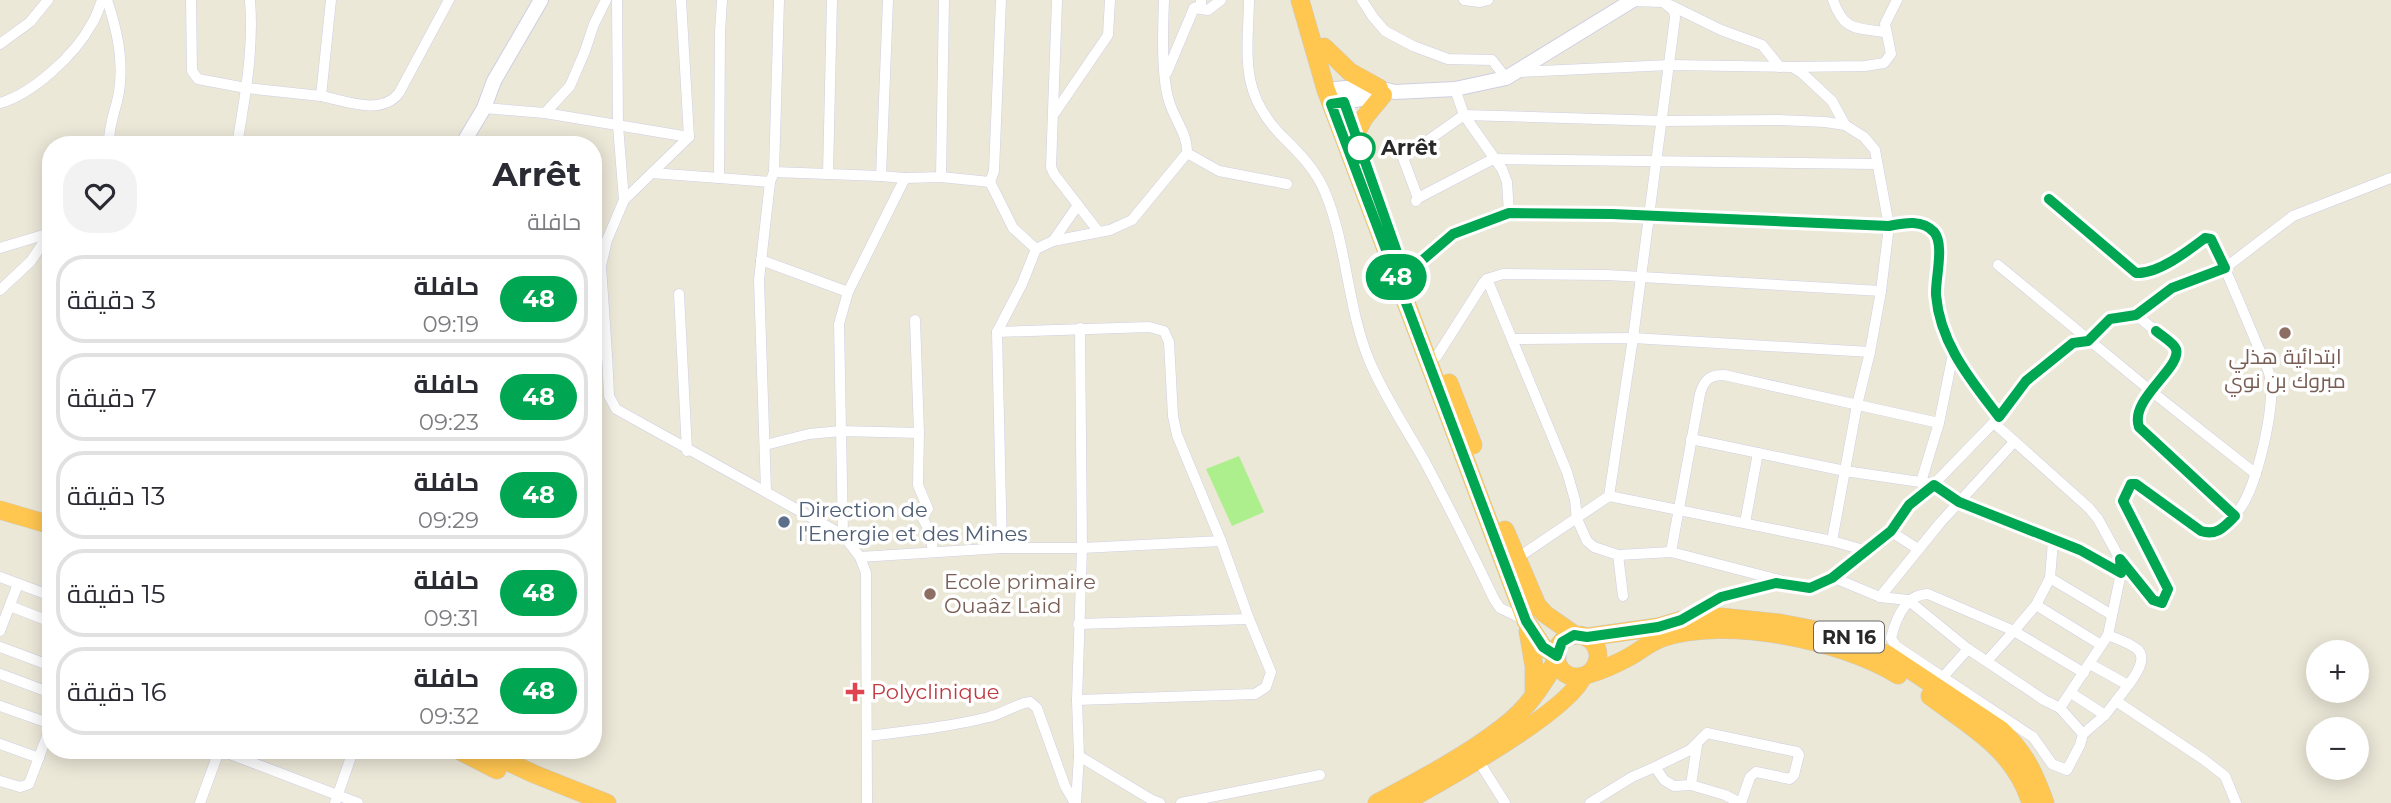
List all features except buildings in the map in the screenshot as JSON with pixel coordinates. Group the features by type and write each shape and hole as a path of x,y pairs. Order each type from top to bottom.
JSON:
{"highway":[{"path":"1300,0 1526,621 1534,666 1534,695"},
{"path":"1310,0 1335,96 1355,135 1405,275 1462,412 1516,559 1537,605 1545,614 1596,647 1596,666 1586,675 1566,674 1558,665 1557,658 1543,647 1526,621"},
{"path":"1324,47 1350,72 1386,92 1364,118 1355,135"},
{"path":"0,510 42,522"},
{"path":"0,522 42,534"},
{"name":"RN 16","path":"1403,803 1478,760 1547,713 1578,687 1586,675 1607,669 1678,628 1736,617 1815,629 1861,641 1888,655 2001,730 2017,745 2027,759 2045,803"},
{"name":"RN 16","path":"1581,636 1648,629 1742,630 1851,652 1885,667 1917,687 2007,757 2018,771 2031,803"},
{"path":"1377,803 1504,727 1534,695 1557,658 1562,642 1581,636"},
{"path":"476,759 575,803"},
{"path":"502,759 607,803"}],"street":[{"path":"0,44 30,22 48,0"},
{"path":"0,103 29,90 62,62 90,27 105,0"},
{"path":"105,0 116,27 122,71 110,136"},
{"path":"191,0 192,71 198,79 372,106 392,101 449,0"},
{"path":"238,136 252,25 250,0"},
{"path":"321,96 331,0"},
{"path":"460,136 473,106 533,0"},
{"path":"467,136 484,108 494,81 541,0"},
{"path":"545,113 570,86 606,0"},
{"path":"617,0 618,126 624,200"},
{"path":"602,260 624,200 689,137 681,0"},
{"path":"719,178 722,0"},
{"path":"766,491 758,280 772,177 779,0"},
{"path":"828,173 832,0"},
{"path":"881,177 888,0"},
{"path":"941,177 944,0"},
{"path":"1001,0 994,171 990,182 1013,228 1036,249"},
{"path":"1057,0 1051,167 1098,231"},
{"path":"1054,115 1108,35 1110,0"},
{"path":"1002,548 997,332 1022,284 1036,249 1053,240 1121,227 1132,220 1187,153 1186,140 1168,99 1164,0"},
{"path":"1166,76 1198,4 1208,10 1221,0"},
{"path":"1249,0 1247,72 1250,83 1260,108 1277,131 1313,168 1324,188 1333,211 1349,290 1368,358 1384,394 1423,460 1494,599 1500,608 1526,621"},
{"path":"1362,0 1385,32 1396,38 1444,58 1492,60 1512,75"},
{"path":"1464,0 1488,0"},
{"path":"1833,0 1843,21 1856,27 1885,32"},
{"path":"1335,96 1455,89 1512,75 1670,65 1792,67 1865,66 1884,63 1891,54 1885,32 1886,19 1897,0"},
{"path":"1512,75 1632,1 1663,2 1721,30 1762,45 1780,67"},
{"path":"1516,559 1609,496 1670,65 1675,18 1674,11 1663,2"},
{"path":"1792,67 1832,101 1845,125"},
{"path":"1455,89 1464,115 1502,169 1507,182 1509,213"},
{"path":"484,108 545,113 689,137"},
{"path":"1832,541 1857,405 1870,352 1889,226 1875,150 1871,143 1845,125 1825,122 1662,121 1464,115 1403,158 1416,200 1493,159 1876,164"},
{"path":"1187,153 1219,171 1287,184"},
{"path":"652,173 719,178 828,173 905,178 941,177 990,182"},
{"path":"843,535 839,324 848,292 905,178"},
{"path":"1678,628 1721,597 1776,583 1810,588 1832,578 1891,531 1909,505 1934,485 1996,420 2026,381 2073,343 2088,341 2110,319 2136,315 2172,288 2225,268 2293,216 2391,178"},
{"path":"1405,275 1453,234 1509,213 1612,214 1889,226 1911,222 1928,227 1937,235 1939,256 1936,295 1953,354 1996,420 2014,442 2088,508 2098,519 2120,559 2153,600 2162,603 2168,589 2123,501 2125,494 2133,483 2201,531 2210,534 2222,530 2242,507 2256,474 2271,402 2270,376 2211,239 2205,238 2183,255 2142,273 2136,273 2049,199"},
{"path":"1053,240 1078,205"},
{"path":"0,248 42,236"},
{"path":"0,290 31,261 42,245"},
{"path":"761,260 848,292"},
{"path":"1998,265 2088,341 2256,474"},
{"path":"1437,356 1488,279 1503,274 1641,277 1881,291"},
{"path":"1488,279 1567,471 1577,519 1587,541 1594,547 1618,555 1671,552 1810,588"},
{"path":"602,281 609,396 616,410 843,535 860,557 866,573 867,803"},
{"path":"679,294 687,451"},
{"path":"2136,315 2176,347 2177,353 2175,360 2137,414 2139,427 2235,516"},
{"path":"915,320 918,485 928,509 922,517 930,532 933,552"},
{"path":"997,332 1150,327 1164,331 1169,342 1173,416 1177,435 1271,673 1270,681 1262,692 1255,694 1077,700"},
{"path":"1075,803 1079,756 1078,624 1082,548 1080,328"},
{"path":"1514,339 1633,338 1870,352"},
{"path":"602,354 607,355"},
{"path":"1922,482 1953,354"},
{"path":"1671,552 1703,385 1712,376 1724,375 1938,423"},
{"path":"765,445 809,434 841,431 919,433"},
{"path":"1691,439 1845,471 1934,485 1959,502 2090,555 2121,573"},
{"path":"1880,597 1918,549 2014,442"},
{"path":"1745,523 1758,453"},
{"path":"1609,496 1832,541 1867,551"},
{"path":"1891,531 1918,549"},
{"path":"860,557 1002,548 1082,548 1221,541"},
{"path":"1987,661 2036,605 2050,578 2053,541"},
{"path":"1618,555 1623,596"},
{"path":"2060,708 2108,635 2121,573 2120,559"},
{"path":"0,577 42,593"},
{"path":"1832,578 1880,597 1908,600 1928,593 2128,685"},
{"path":"2050,578 2112,615"},
{"path":"0,630 18,584"},
{"path":"1908,600 1968,649 2060,708 2082,734"},
{"path":"1908,600 1891,638 1896,646 2033,737 2052,764 2060,769 2067,770 2080,745 2082,734 2105,715 2140,667 2142,657 2138,649 2108,635"},
{"path":"2036,605 2101,645"},
{"path":"10,606 42,618"},
{"path":"1078,624 1248,619"},
{"path":"0,646 42,662"},
{"path":"1942,678 1968,649"},
{"path":"0,674 42,690"},
{"path":"2071,693 2105,715"},
{"path":"2116,701 2225,776 2236,803"},
{"path":"868,736 987,718 1030,702 1037,708 1065,786 1075,803"},
{"path":"0,706 42,722"},
{"path":"1590,803 1632,777 1697,745 1707,733 1797,752 1798,755 1794,775 1790,779 1756,772 1750,777 1740,803 1726,795 1691,785 1674,786 1664,780 1655,767"},
{"path":"0,744 39,758"},
{"path":"1691,785 1697,745"},
{"path":"0,781 17,787 26,786 32,780 42,750"},
{"path":"1079,756 1160,803"},
{"path":"200,803 217,759"},
{"path":"239,759 336,799 358,803"},
{"path":"336,799 350,759"},
{"path":"1478,760 1505,803"},
{"path":"1181,803 1320,775"}],"green space":[{"path":"1239,456 1264,512 1232,526 1206,469"}],"bus line":[{"name":"48","path":"2049,199 2136,273 2142,273 2183,255 2205,238 2211,239 2225,268 2172,288 2136,315 2110,319 2088,341 2073,343 2026,381 1999,417 1953,354 1936,295 1938,239 1928,227 1911,222 1889,226 1612,214 1509,213 1453,234 1405,275 1344,102 1331,104 1526,621 1543,647 1557,656 1562,642 1574,635 1587,637 1658,627 1681,620 1721,597 1776,583 1810,588 1832,578 1867,551 1891,531 1909,505 1934,485 1959,502 2080,550 2121,573 2120,559 2153,600 2162,603 2168,589 2123,501 2131,484 2136,484 2201,531 2210,534 2222,530 2235,516 2139,427 2137,414 2175,360 2177,353 2176,347 2156,331"}],"place":[{"name":"Arrêt","path":"1360,148"},
{"name":"ابتدائية هذلي مبروك بن نوي","path":"2285,333"},
{"name":"Direction de l'Energie et des Mines","path":"784,522"},
{"name":"Ecole primaire Ouaâz Laid","path":"930,594"},
{"name":"Polyclinique","path":"855,692"}]}
